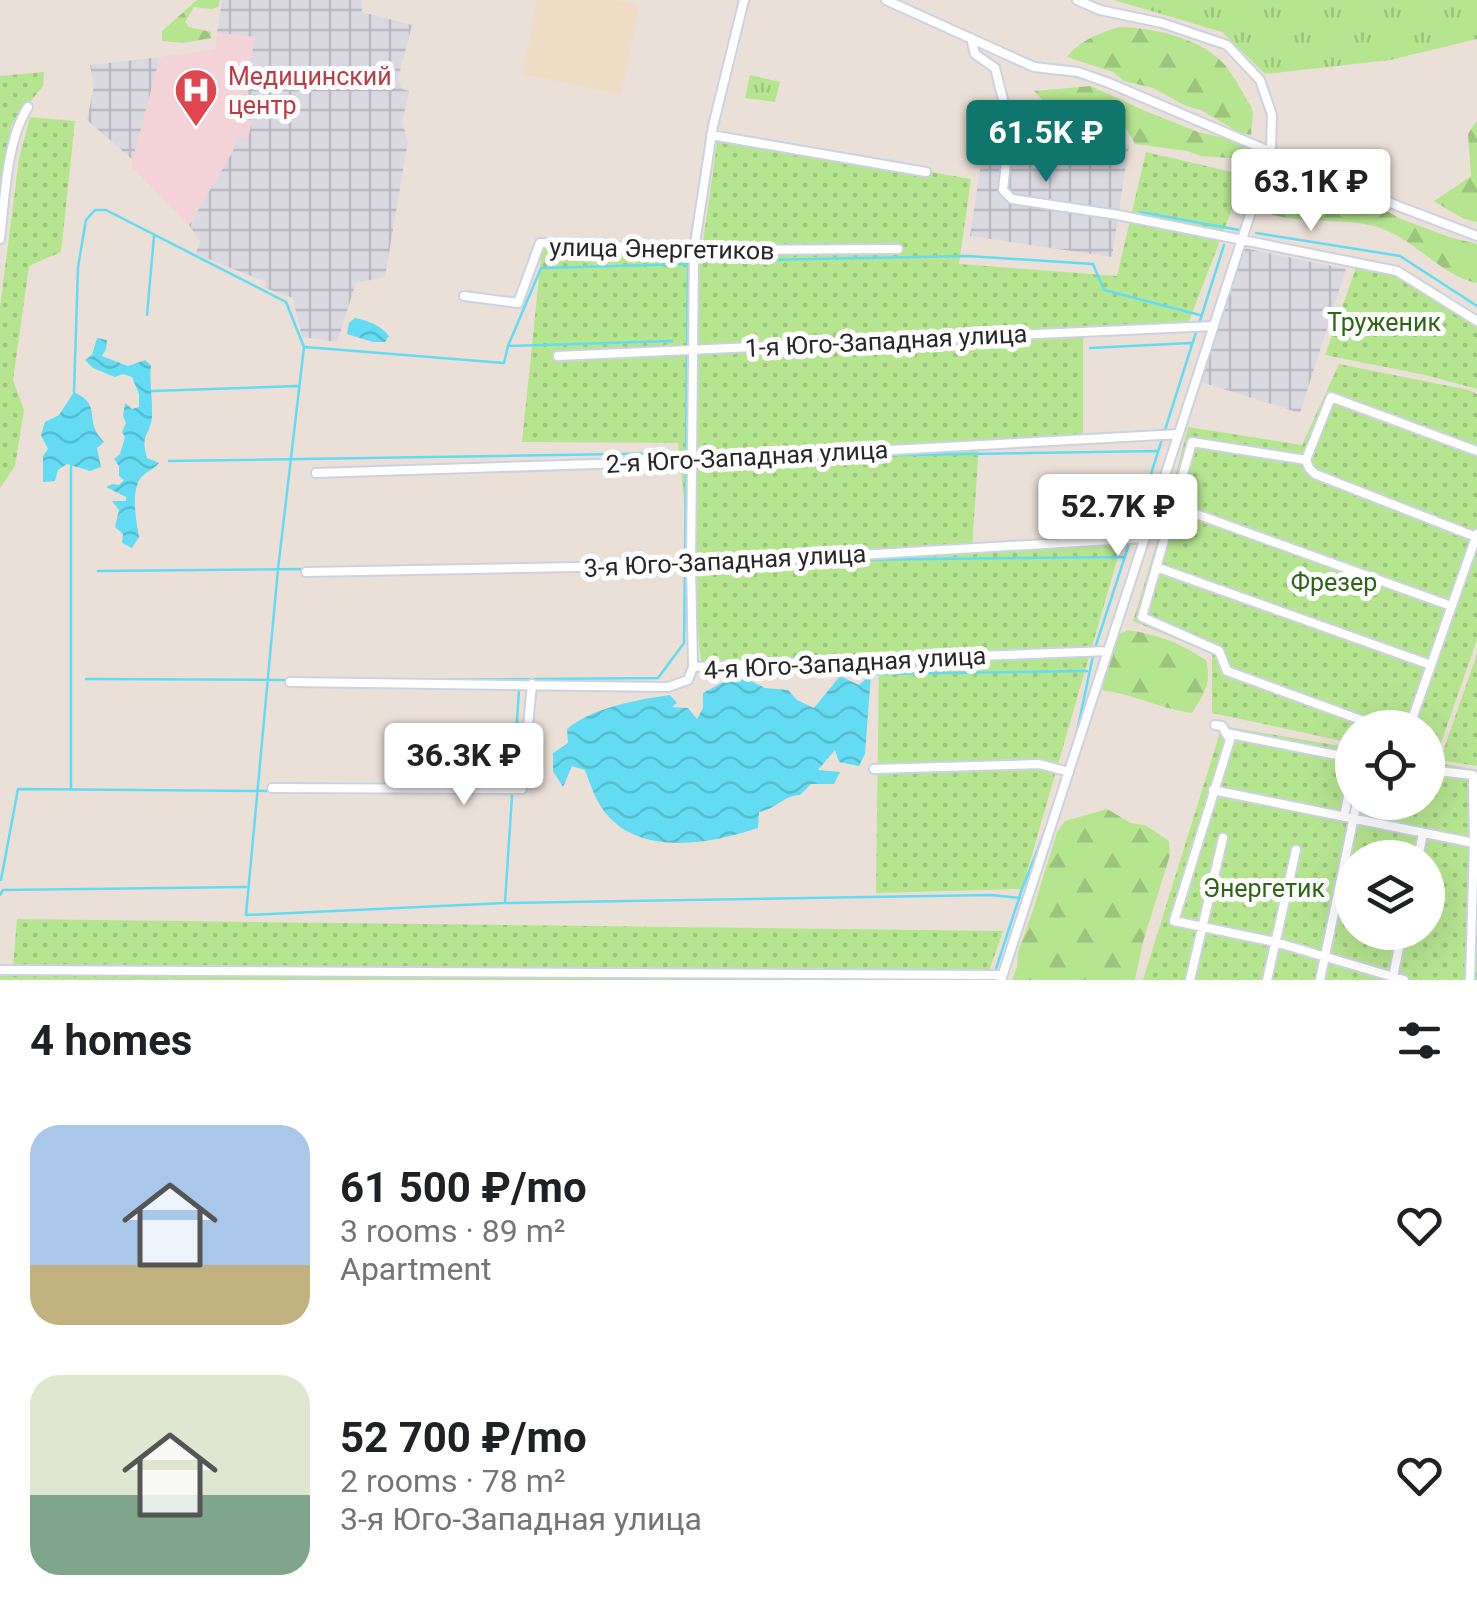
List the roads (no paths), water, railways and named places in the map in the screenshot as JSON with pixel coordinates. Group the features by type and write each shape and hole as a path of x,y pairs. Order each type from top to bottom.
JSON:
{"street":[{"path":"693,667 694,250 711,135 744,0"},
{"path":"886,0 1034,67 1078,72 1109,82 1477,236"},
{"path":"0,970 1001,978 1271,150 1272,115 1260,80 1227,46 1077,0"},
{"path":"971,38 975,54 995,68 1010,127 1002,190 1012,199 1118,215 1397,271 1477,321"},
{"path":"0,238 14,141 28,107"},
{"path":"711,135 926,172"},
{"name":"улица Энергетиков","path":"464,296 518,303 540,243 694,250 898,250"},
{"name":"1-я Юго-Западная улица","path":"558,356 1214,326"},
{"path":"1416,710 1476,535 1316,474 1308,468 1306,460 1330,398 1477,451"},
{"name":"2-я Юго-Западная улица","path":"316,473 692,461 1179,434"},
{"path":"1306,460 1192,442 1142,617 1219,651 1227,671 1335,710"},
{"path":"1174,506 1451,606"},
{"path":"1152,518 1168,526"},
{"name":"3-я Юго-Западная улица","path":"306,572 691,565 1145,538"},
{"path":"1156,567 1432,665"},
{"name":"4-я Юго-Западная улица","path":"290,682 668,687 688,680 693,667 1108,652"},
{"path":"272,788 522,789 532,684"},
{"path":"1215,725 1222,726 1230,740 1174,920 1276,942 1404,980"},
{"path":"1226,733 1335,755"},
{"path":"874,769 1039,764 1069,772"},
{"path":"1445,772 1472,775 1470,980"},
{"path":"1213,790 1335,815"},
{"path":"1320,980 1349,820"},
{"path":"1360,820 1474,843"},
{"path":"1421,840 1423,832"},
{"path":"1190,980 1223,838"},
{"path":"1267,980 1296,850"},
{"path":"1392,978 1398,950"}],"water":[{"path":"355,318 374,324 389,336 385,342 373,342 347,334 349,323"},
{"path":"97,338 107,340 102,356 128,366 145,360 151,365 152,417 145,444 147,458 159,463 137,485 139,537 132,548 122,543 123,534 115,527 119,510 112,501 126,501 126,497 106,487 124,480 114,459 120,454 125,437 125,403 132,409 139,407 139,394 132,377 115,377 93,368 85,360 92,355"},
{"path":"74,392 91,408 94,427 104,442 97,448 101,467 90,471 67,464 58,470 55,481 43,482 43,456 48,449 41,435 45,422 59,415"},
{"path":"871,674 865,754 859,766 839,762 835,750 818,770 840,772 834,784 811,784 800,795 759,812 758,828 681,843 642,838 605,813 585,770 572,766 563,787 553,771 553,753 568,743 567,729 616,706 670,695 677,703 672,707 688,708 697,719 703,708 703,693 725,681 747,679 765,688 788,690 797,700 814,708 840,676 859,685"}],"waterway":[{"path":"74,392 78,267 86,220 95,210 106,210 286,302 304,347 278,569 246,915 505,903 991,895 1020,898"},
{"path":"1141,212 1239,230"},
{"path":"1256,233 1400,256 1477,306"},
{"path":"147,315 154,236"},
{"path":"1199,324 1224,245"},
{"path":"706,261 968,256 1093,264 1104,290 1200,315"},
{"path":"305,347 504,363 541,268 688,264 687,346"},
{"path":"1132,534 1196,332"},
{"path":"509,346 672,341"},
{"path":"1090,348 1191,343"},
{"path":"796,349 809,349"},
{"path":"686,456 687,354"},
{"path":"152,391 298,386"},
{"path":"840,456 1157,451"},
{"path":"169,461 686,453"},
{"path":"685,561 686,464"},
{"path":"71,466 71,788"},
{"path":"1095,648 1130,541"},
{"path":"836,560 1123,557"},
{"path":"98,571 307,569"},
{"path":"398,680 658,678 684,643 685,569"},
{"path":"1075,741 1093,656"},
{"path":"871,674 1087,671"},
{"path":"86,679 285,680"},
{"path":"505,902 519,690"},
{"path":"1,880 18,789 270,791"},
{"path":"995,972 1046,829"},
{"path":"0,895 3,890 246,887"}],"place":[{"name":"Медицинский центр","path":"196,128"}],"park label":[{"name":"Труженик","path":"1384,322"},
{"name":"Фрезер","path":"1334,582"},
{"name":"Энергетик","path":"1264,888"}]}
